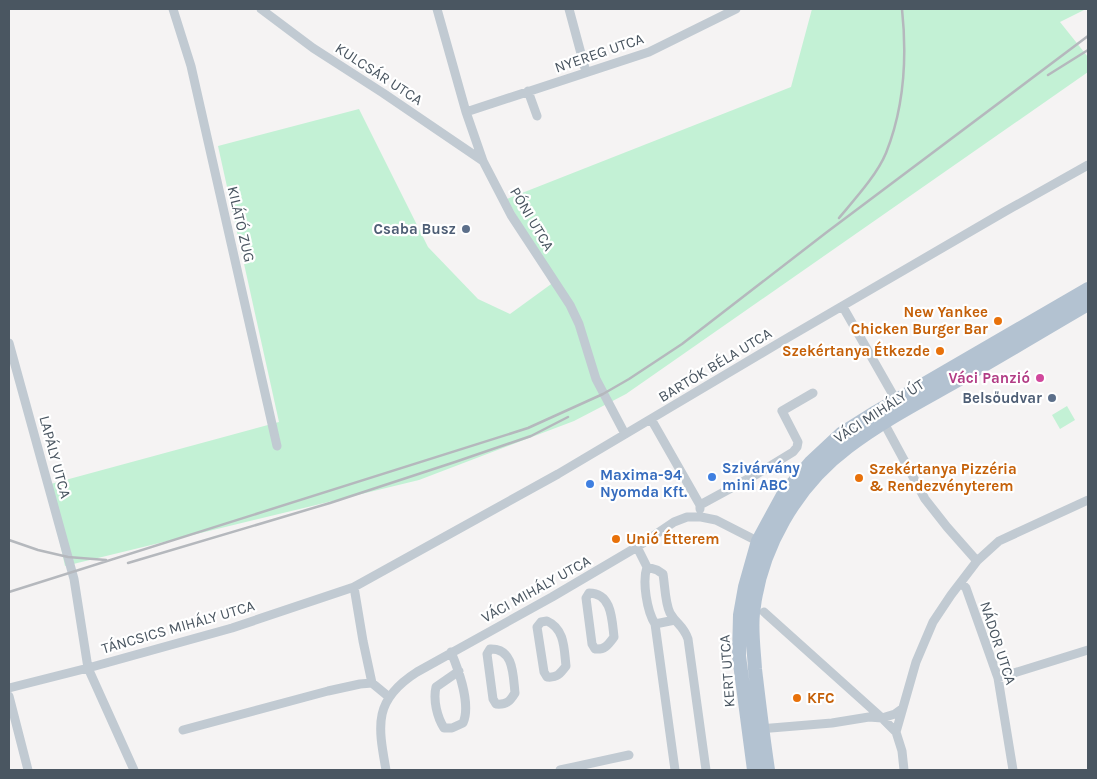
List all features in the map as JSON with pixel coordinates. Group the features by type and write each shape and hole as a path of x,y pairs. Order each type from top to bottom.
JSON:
{"main road":[{"name":"VÁCI MIHÁLY ÚT","path":"764,545 783,495 811,462 841,434 1088,289"},
{"name":"VÁCI MIHÁLY ÚT","path":"764,545 816,476 848,447 884,423 1088,304"},
{"name":"KERT UTCA","path":"754,770 754,651 752,614 764,545"},
{"name":"KERT UTCA","path":"755,730 768,770"}],"street":[{"name":"KILÁTÓ ZUG","path":"173,9 191,66 277,446"},
{"name":"KULCSÁR UTCA","path":"261,9 313,48 483,161"},
{"name":"PÓNI UTCA","path":"437,9 466,112 483,161 511,215 570,305 579,324 596,379 625,434"},
{"path":"569,9 586,72"},
{"name":"NYEREG UTCA","path":"466,112 649,52 736,9"},
{"path":"528,91 537,116"},
{"name":"BARTÓK BÉLA UTCA","path":"354,587 558,474 1004,212 1088,165"},
{"path":"843,307 896,400"},
{"name":"LAPÁLY UTCA","path":"9,343 74,579 88,668 134,770"},
{"path":"700,505 793,452 798,442 782,411 813,393"},
{"path":"651,419 700,505 701,517"},
{"path":"884,423 925,499 977,560"},
{"path":"896,732 916,662 933,622 977,560 999,541 1088,500"},
{"name":"VÁCI MIHÁLY UTCA","path":"389,696 404,680 582,580 674,522 687,517 716,520 764,545"},
{"path":"637,547 647,567 663,574 669,611 675,620 685,628 706,770"},
{"path":"647,567 644,575 649,615 655,624 675,770"},
{"path":"582,580 589,593"},
{"name":"NÁDOR UTCA","path":"960,583 966,588 998,678 1013,770"},
{"path":"354,587 372,684"},
{"name":"TÁNCSICS MIHÁLY UTCA","path":"9,688 232,628 354,587"},
{"path":"589,593 600,595 610,606 614,637 608,646 601,649 595,648 592,644 586,598 589,593"},
{"path":"533,607 541,622"},
{"path":"764,612 896,732 902,751 904,770"},
{"path":"655,624 675,620"},
{"path":"541,622 552,623 562,634 566,666 560,675 547,677 544,672 537,626 541,622"},
{"path":"483,635 490,649"},
{"path":"490,649 501,650 511,661 515,693 509,702 502,705 496,704 494,699 487,654 490,649"},
{"path":"998,678 1088,650"},
{"path":"451,652 459,671 467,714 463,723 452,728 444,728 440,722 434,695 436,687 459,671"},
{"path":"183,730 328,691 360,684 372,684 389,696 382,711 380,722 386,770"},
{"path":"9,696 28,770"},
{"path":"755,730 869,716 882,718 895,714 902,709"},
{"path":"560,770 596,766 629,755"}],"green space":[{"path":"812,9 1086,9 1060,22 1088,57 1088,72 626,394 574,421 419,480 65,566 47,485 279,422 218,146 359,109 428,247 478,299 510,314 554,282 507,199 791,87"},
{"path":"1067,406 1075,420 1060,429 1052,415"}],"railway":[{"path":"839,218 877,170 892,136 903,82 904,45 902,9"},
{"path":"9,592 528,428 603,394 682,344 827,232 1088,36"},
{"path":"1048,75 1088,50"},
{"path":"128,563 330,503 455,462 531,436 568,417"},
{"path":"9,540 38,550 68,557 106,560"}],"place":[{"name":"Csaba Busz","path":"466,229"},
{"name":"New Yankee Chicken Burger Bar","path":"998,321"},
{"name":"Szekértanya Étkezde","path":"940,351"},
{"name":"Váci Panzió","path":"1040,378"},
{"name":"Belsőudvar","path":"1052,398"},
{"name":"Szivárvány mini ABC","path":"712,477"},
{"name":"Szekértanya Pizzéria & Rendezvényterem","path":"859,478"},
{"name":"Maxima-94 Nyomda Kft.","path":"590,484"},
{"name":"Unió Étterem","path":"616,539"},
{"name":"KFC","path":"797,698"}]}
